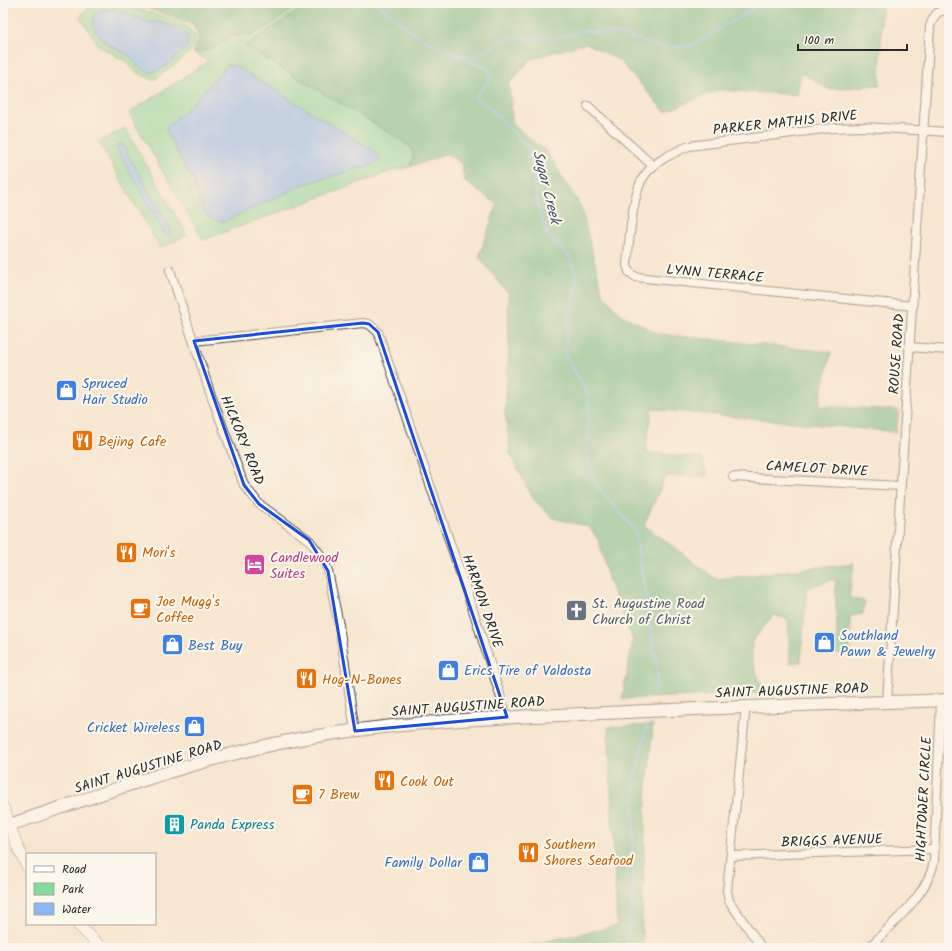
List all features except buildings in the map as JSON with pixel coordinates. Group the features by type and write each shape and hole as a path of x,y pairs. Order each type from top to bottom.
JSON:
{"main road":[{"name":"SAINT AUGUSTINE ROAD","path":"6,826 154,777 230,756 297,740 355,730 431,722 507,717 746,706 945,700"}],"street":[{"name":"ROUSE ROAD","path":"887,702 930,26 935,15 939,11 949,10"},
{"path":"588,106 653,166"},
{"name":"PARKER MATHIS DRIVE","path":"653,166 672,153 689,146 708,142 832,128 864,127 949,132"},
{"name":"LYNN TERRACE","path":"653,166 644,175 633,211 627,265 629,272 636,277 913,306"},
{"name":"HICKORY ROAD","path":"170,270 209,389 244,485 259,504 309,540 320,554 328,571 339,625 355,730"},
{"name":"HARMON DRIVE","path":"194,341 363,323 374,326 378,332 433,493 507,717"},
{"path":"909,347 949,350"},
{"name":"CAMELOT DRIVE","path":"733,477 900,486"},
{"name":"HIGHTOWER CIRCLE","path":"869,948 925,886 933,868 945,700"},
{"path":"746,706 728,890 729,901 762,948"},
{"path":"3,807 6,826 26,864"},
{"name":"BRIGGS AVENUE","path":"731,856 934,849"},
{"path":"78,925 102,948"}],"highlighted area":[{"path":"363,323 369,324 378,332 507,717 355,731 328,571 309,540 259,504 244,485 194,341"}],"green space":[{"path":"92,3 119,3 181,22 195,34 195,46 183,58 154,80 137,73 125,61 99,46 80,17"},
{"path":"131,3 301,3 261,31 251,34 232,36 214,47 196,54 193,53 198,43 198,35 194,28 186,21"},
{"path":"301,3 310,3 246,45 412,148 413,157 410,167 394,170 203,240 129,113 209,61 196,54 214,47 232,36 251,34 261,31"},
{"path":"310,3 882,3 880,85 828,89 801,72 797,95 718,90 665,112 620,61 586,43 531,59 509,84 513,125 547,152 581,207 603,295 622,315 659,334 831,352 819,406 899,410 896,432 652,409 645,452 702,458 708,476 666,476 644,525 716,579 854,563 849,598 865,601 863,614 850,616 850,653 836,654 837,632 835,579 807,588 801,662 790,663 788,619 773,615 752,642 752,661 765,693 622,699 633,640 609,582 599,541 589,527 553,518 534,500 510,454 505,411 509,345 508,293 479,257 497,204 465,182 461,163 447,154 410,167 413,157 412,148 245,46"},
{"path":"125,128 187,235 160,248 99,142"},
{"path":"653,725 646,799 642,929 644,948 518,947 617,926 608,727"}],"water":[{"path":"115,9 149,22 159,22 179,28 188,37 187,47 171,62 157,71 145,71 128,55 109,45 102,39 94,27 94,16 98,12"},
{"path":"228,65 234,65 373,150 380,159 375,164 304,184 223,222 208,217 202,209 192,177 186,169 166,131 167,127 195,101"},
{"path":"118,144 122,144 171,230 170,235 165,234 116,148"}],"waterway":[{"name":"Sugar Creek","path":"377,3 415,34 452,54 490,70 492,76 475,98 491,109 528,148 540,215 549,236 569,256 578,281 564,352 589,397 587,453 595,484 635,530 658,675 654,694"},
{"path":"455,54 476,57 499,41 530,37 557,38 583,31 620,34 666,49 693,45 763,3"},
{"name":"Sugar Creek","path":"626,948 632,900 634,781 647,725"}],"place":[{"name":"Spruced Hair Studio","path":"67,391"},
{"name":"Bejing Cafe","path":"83,441"},
{"name":"Mori's","path":"126,552"},
{"name":"Candlewood Suites","path":"255,565"},
{"name":"Joe Mugg's Coffee","path":"140,609"},
{"name":"St. Augustine Road Church of Christ","path":"577,611"},
{"name":"Southland Pawn & Jewelry","path":"825,643"},
{"name":"Best Buy","path":"173,645"},
{"name":"Erics Tire of Valdosta","path":"449,670"},
{"name":"Hog-N-Bones","path":"306,679"},
{"name":"Cricket Wireless","path":"195,727"},
{"name":"Cook Out","path":"385,781"},
{"name":"7 Brew","path":"302,794"},
{"name":"Panda Express","path":"174,824"},
{"name":"Southern Shores Seafood","path":"528,852"},
{"name":"Family Dollar","path":"478,862"}]}
